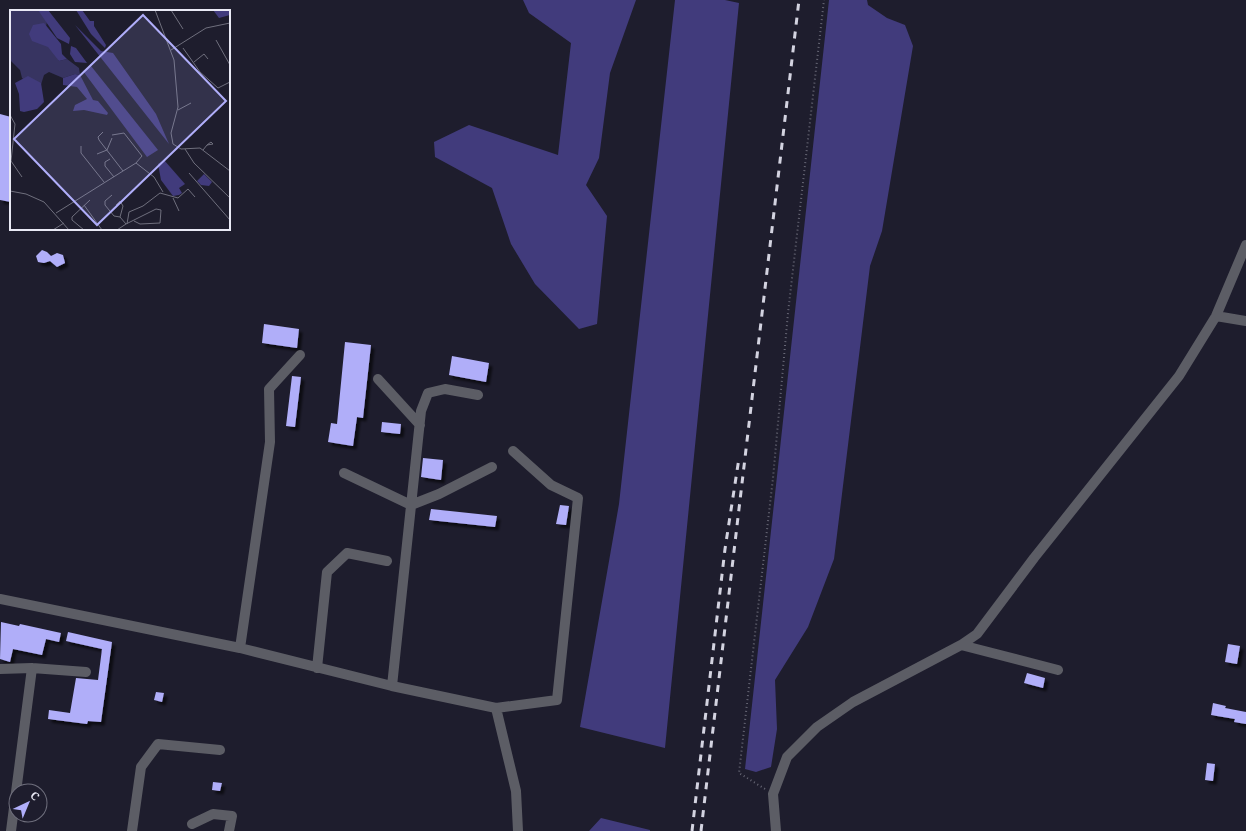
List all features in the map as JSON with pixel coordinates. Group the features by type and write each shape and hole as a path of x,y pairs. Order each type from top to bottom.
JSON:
{"street":[{"path":"776,831 773,794 787,757 817,727 853,702 961,645 976,634 1178,376 1216,316 1246,246"},
{"path":"1216,316 1246,322"},
{"path":"240,648 258,511 270,442 269,389 300,355"},
{"path":"378,379 420,425"},
{"path":"392,686 421,411 428,393 444,389 478,395"},
{"path":"0,599 240,648 392,686 496,708 557,700 578,498 551,485 513,452"},
{"path":"344,473 411,505 439,494 492,467"},
{"path":"317,668 328,572 347,553 387,561"},
{"path":"961,645 1058,670"},
{"path":"0,669 32,668 86,672"},
{"path":"11,831 32,668"},
{"path":"496,708 516,791 518,831"},
{"path":"132,831 141,767 158,744 220,750"},
{"path":"192,824 213,814 232,816 229,831"}],"path":[{"path":"773,794 739,773 773,478 788,313 824,0"}],"shaded area":[{"path":"523,0 636,0 610,73 599,158 586,185 607,216 597,324 579,329 535,284 511,244 492,188 435,157 434,142 469,125 558,155 571,43 529,13"},
{"path":"675,0 725,0 739,3 665,748 580,727 619,504"},
{"path":"829,0 867,0 868,5 887,18 905,25 913,46 882,231 870,266 834,559 808,627 775,680 777,729 771,767 756,772 745,769"},
{"path":"601,818 650,830 650,831 589,831"}],"building":[{"path":"0,114 10,117 10,202 0,200"},
{"path":"42,250 51,256 57,253 63,255 65,263 57,267 50,261 44,263 38,262 36,256"},
{"path":"264,324 299,329 297,348 262,343"},
{"path":"345,342 371,345 363,418 357,417 353,446 328,442 331,423 337,424"},
{"path":"452,356 489,363 486,382 449,375"},
{"path":"292,376 301,377 295,427 286,426"},
{"path":"382,422 401,424 400,434 381,432"},
{"path":"423,458 443,460 441,480 421,477"},
{"path":"560,505 569,506 566,525 556,524"},
{"path":"431,509 497,516 495,527 429,520"},
{"path":"1,622 19,626 20,624 61,633 59,642 46,639 42,655 13,649 10,662 0,659"},
{"path":"68,632 112,642 101,722 88,721 87,724 48,719 49,710 70,713 76,678 98,680 102,649 66,641"},
{"path":"1228,644 1240,646 1237,664 1225,662"},
{"path":"1027,673 1045,678 1043,688 1024,683"},
{"path":"156,692 164,693 162,702 154,700"},
{"path":"1213,703 1226,706 1225,708 1246,712 1246,724 1234,722 1235,719 1211,715"},
{"path":"1207,763 1215,764 1213,781 1205,780"},
{"path":"213,782 222,783 220,791 212,790"}],"railway":[{"path":"701,831 799,0"},
{"path":"692,831 725,549 739,458"}]}
